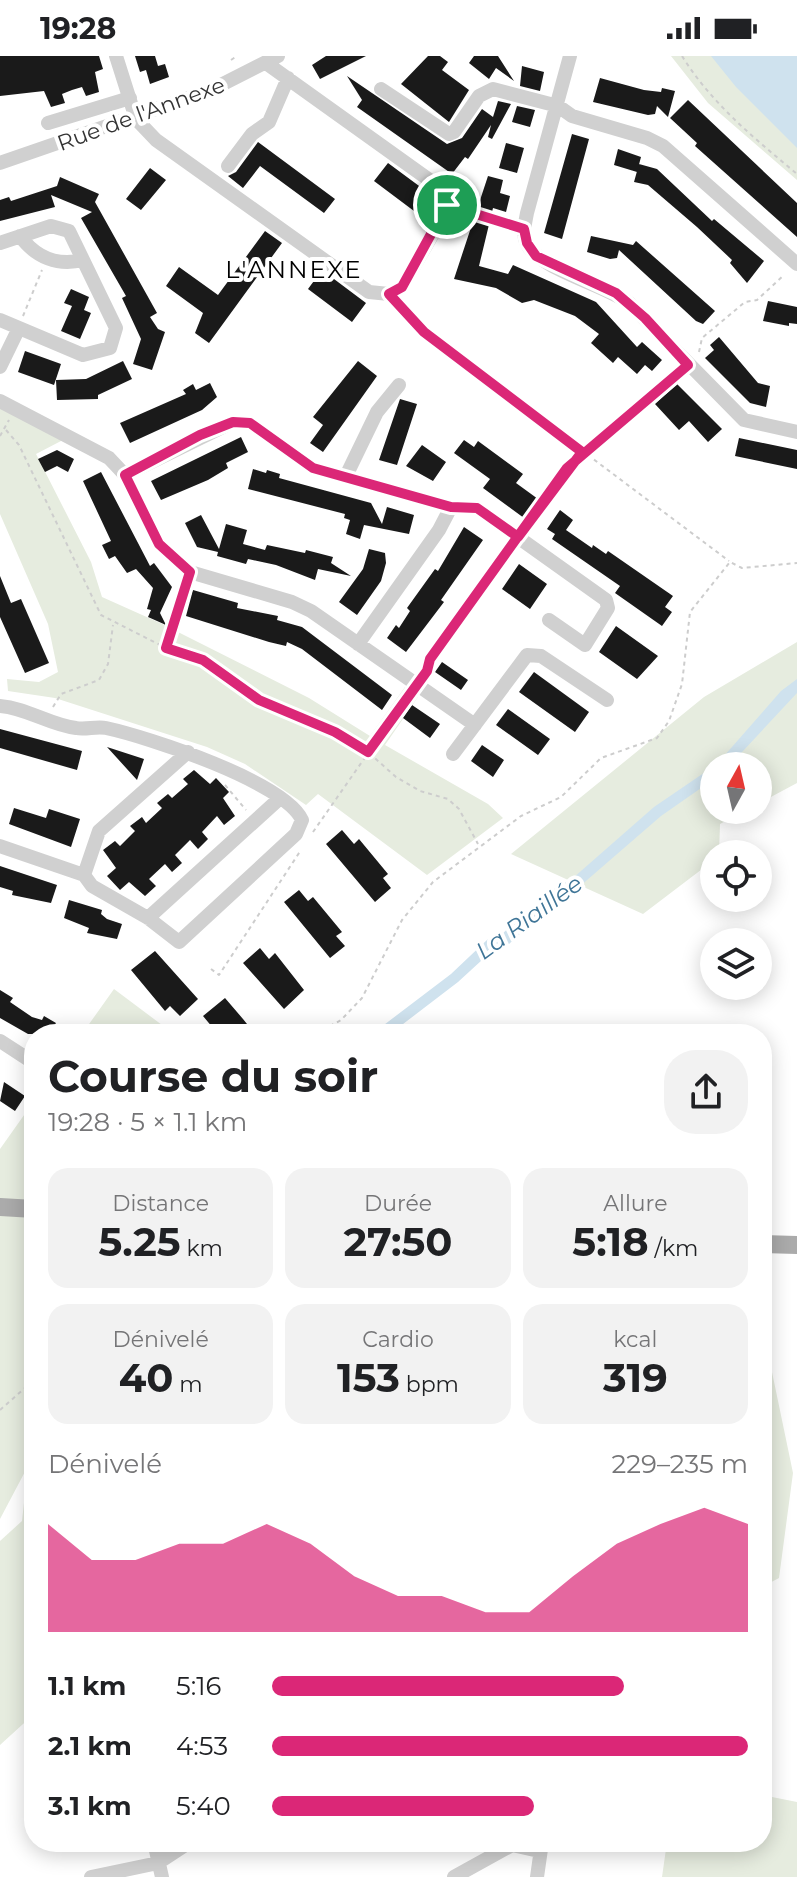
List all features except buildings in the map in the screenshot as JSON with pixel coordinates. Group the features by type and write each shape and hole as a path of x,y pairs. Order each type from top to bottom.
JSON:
{"main road":[{"path":"0,1207 24,1208"},
{"path":"772,1244 797,1245"}],"street":[{"path":"116,56 136,119 156,140 369,292 389,294 402,287 447,205 442,189 288,78 272,59"},
{"path":"570,56 524,229 527,243 536,256 616,293 645,318 744,420 797,432"},
{"name":"Rue de l'Annexe","path":"0,163 136,119 236,80 272,59"},
{"path":"228,166 252,134 269,122 288,78"},
{"path":"381,89 449,134 454,132 479,96 493,89 558,106 572,116 647,138 663,146 797,264"},
{"path":"48,123 130,98"},
{"path":"0,243 51,226 69,231 116,328 110,348 83,355 0,320"},
{"path":"20,236 31,251 64,264 83,260"},
{"path":"0,367 18,330"},
{"path":"346,476 377,412 399,385"},
{"path":"7,404 109,458 125,475 159,544 190,572 292,602 475,725"},
{"path":"125,475 233,422 250,423 313,468 451,507 477,508 606,600 608,608 585,645 549,620"},
{"path":"358,644 439,530 451,507"},
{"path":"453,754 527,655 541,656 607,700"},
{"path":"0,706 76,728 103,728 188,752 224,766 279,799 299,813 302,820 301,829 179,942 148,918 92,886 84,875 0,846"},
{"path":"84,875 99,831 188,752"},
{"path":"148,918 279,799"},
{"path":"0,1041 24,1057"},
{"path":"91,1877 160,1870 179,1852"},
{"path":"454,1877 499,1852"},
{"path":"537,1877 540,1852"}],"path":[{"path":"231,60 237,56"},
{"path":"682,56 696,78 739,125 797,174"},
{"path":"447,205 524,229"},
{"path":"18,330 47,257"},
{"path":"310,836 427,671 430,659 582,452 638,410 688,365 702,348 702,338 745,302 757,300 797,264"},
{"path":"389,294 424,332 730,562 742,568 797,563"},
{"path":"0,436 6,430 7,404"},
{"path":"6,430 19,445 101,615 166,648 203,660 259,700 335,732 368,752 396,777 420,791 448,799 459,809 478,845"},
{"path":"334,1024 362,998 402,920 433,882 478,845 521,816 561,797 601,758 657,738 669,721 682,684 690,612 730,562"},
{"path":"166,648 190,572"},
{"path":"46,718 61,694 99,680 108,664 114,624"},
{"path":"219,778 255,821"},
{"path":"282,847 294,860"},
{"path":"211,969 219,975 302,848"},
{"path":"0,1410 24,1389"}],"shaded area":[{"path":"671,56 797,56 797,180 708,103"},
{"path":"0,406 61,437 61,441 36,454 91,562 102,597 169,627 183,581 190,579 176,631 309,698 370,736 405,687 418,697 385,745 488,804 503,818 427,875 318,794 306,805 245,764 207,747 55,698 8,691 7,679 39,682 58,672 48,624 0,514"},
{"path":"797,642 797,783 772,796 772,752 700,752 700,824 720,824 719,840 700,840 700,871 643,914 511,854 704,697"},
{"path":"114,989 161,1024 89,1024"},
{"path":"24,1115 24,1474 0,1519 0,1149"},
{"path":"772,1372 793,1473 779,1578 772,1582"},
{"path":"24,1503 24,1723 0,1745 0,1541 22,1521"},
{"path":"772,1797 797,1802 797,1877 662,1877 666,1852 772,1852"}],"water":[{"path":"711,56 797,56 797,148 736,87"},
{"path":"797,679 797,693 742,752 728,752 781,691"},
{"name":"La Riaillée","path":"700,776 700,789 661,816 579,887 555,901 509,944 494,949 458,982 403,1024 385,1024 451,974 488,939 502,934 548,892 573,878 654,807"}],"district":[{"name":"L'ANNEXE","path":"294,269"}],"route":[{"path":"447,205 402,287 389,294 424,332 582,452 518,537 477,508 451,507 313,468 250,423 233,422 200,435 125,475 159,544 190,572 166,648 203,660 259,700 335,732 368,752 427,671 430,659 567,468 582,452 638,410 688,365 645,318 616,293 536,256 527,243 524,229 447,205"}]}
